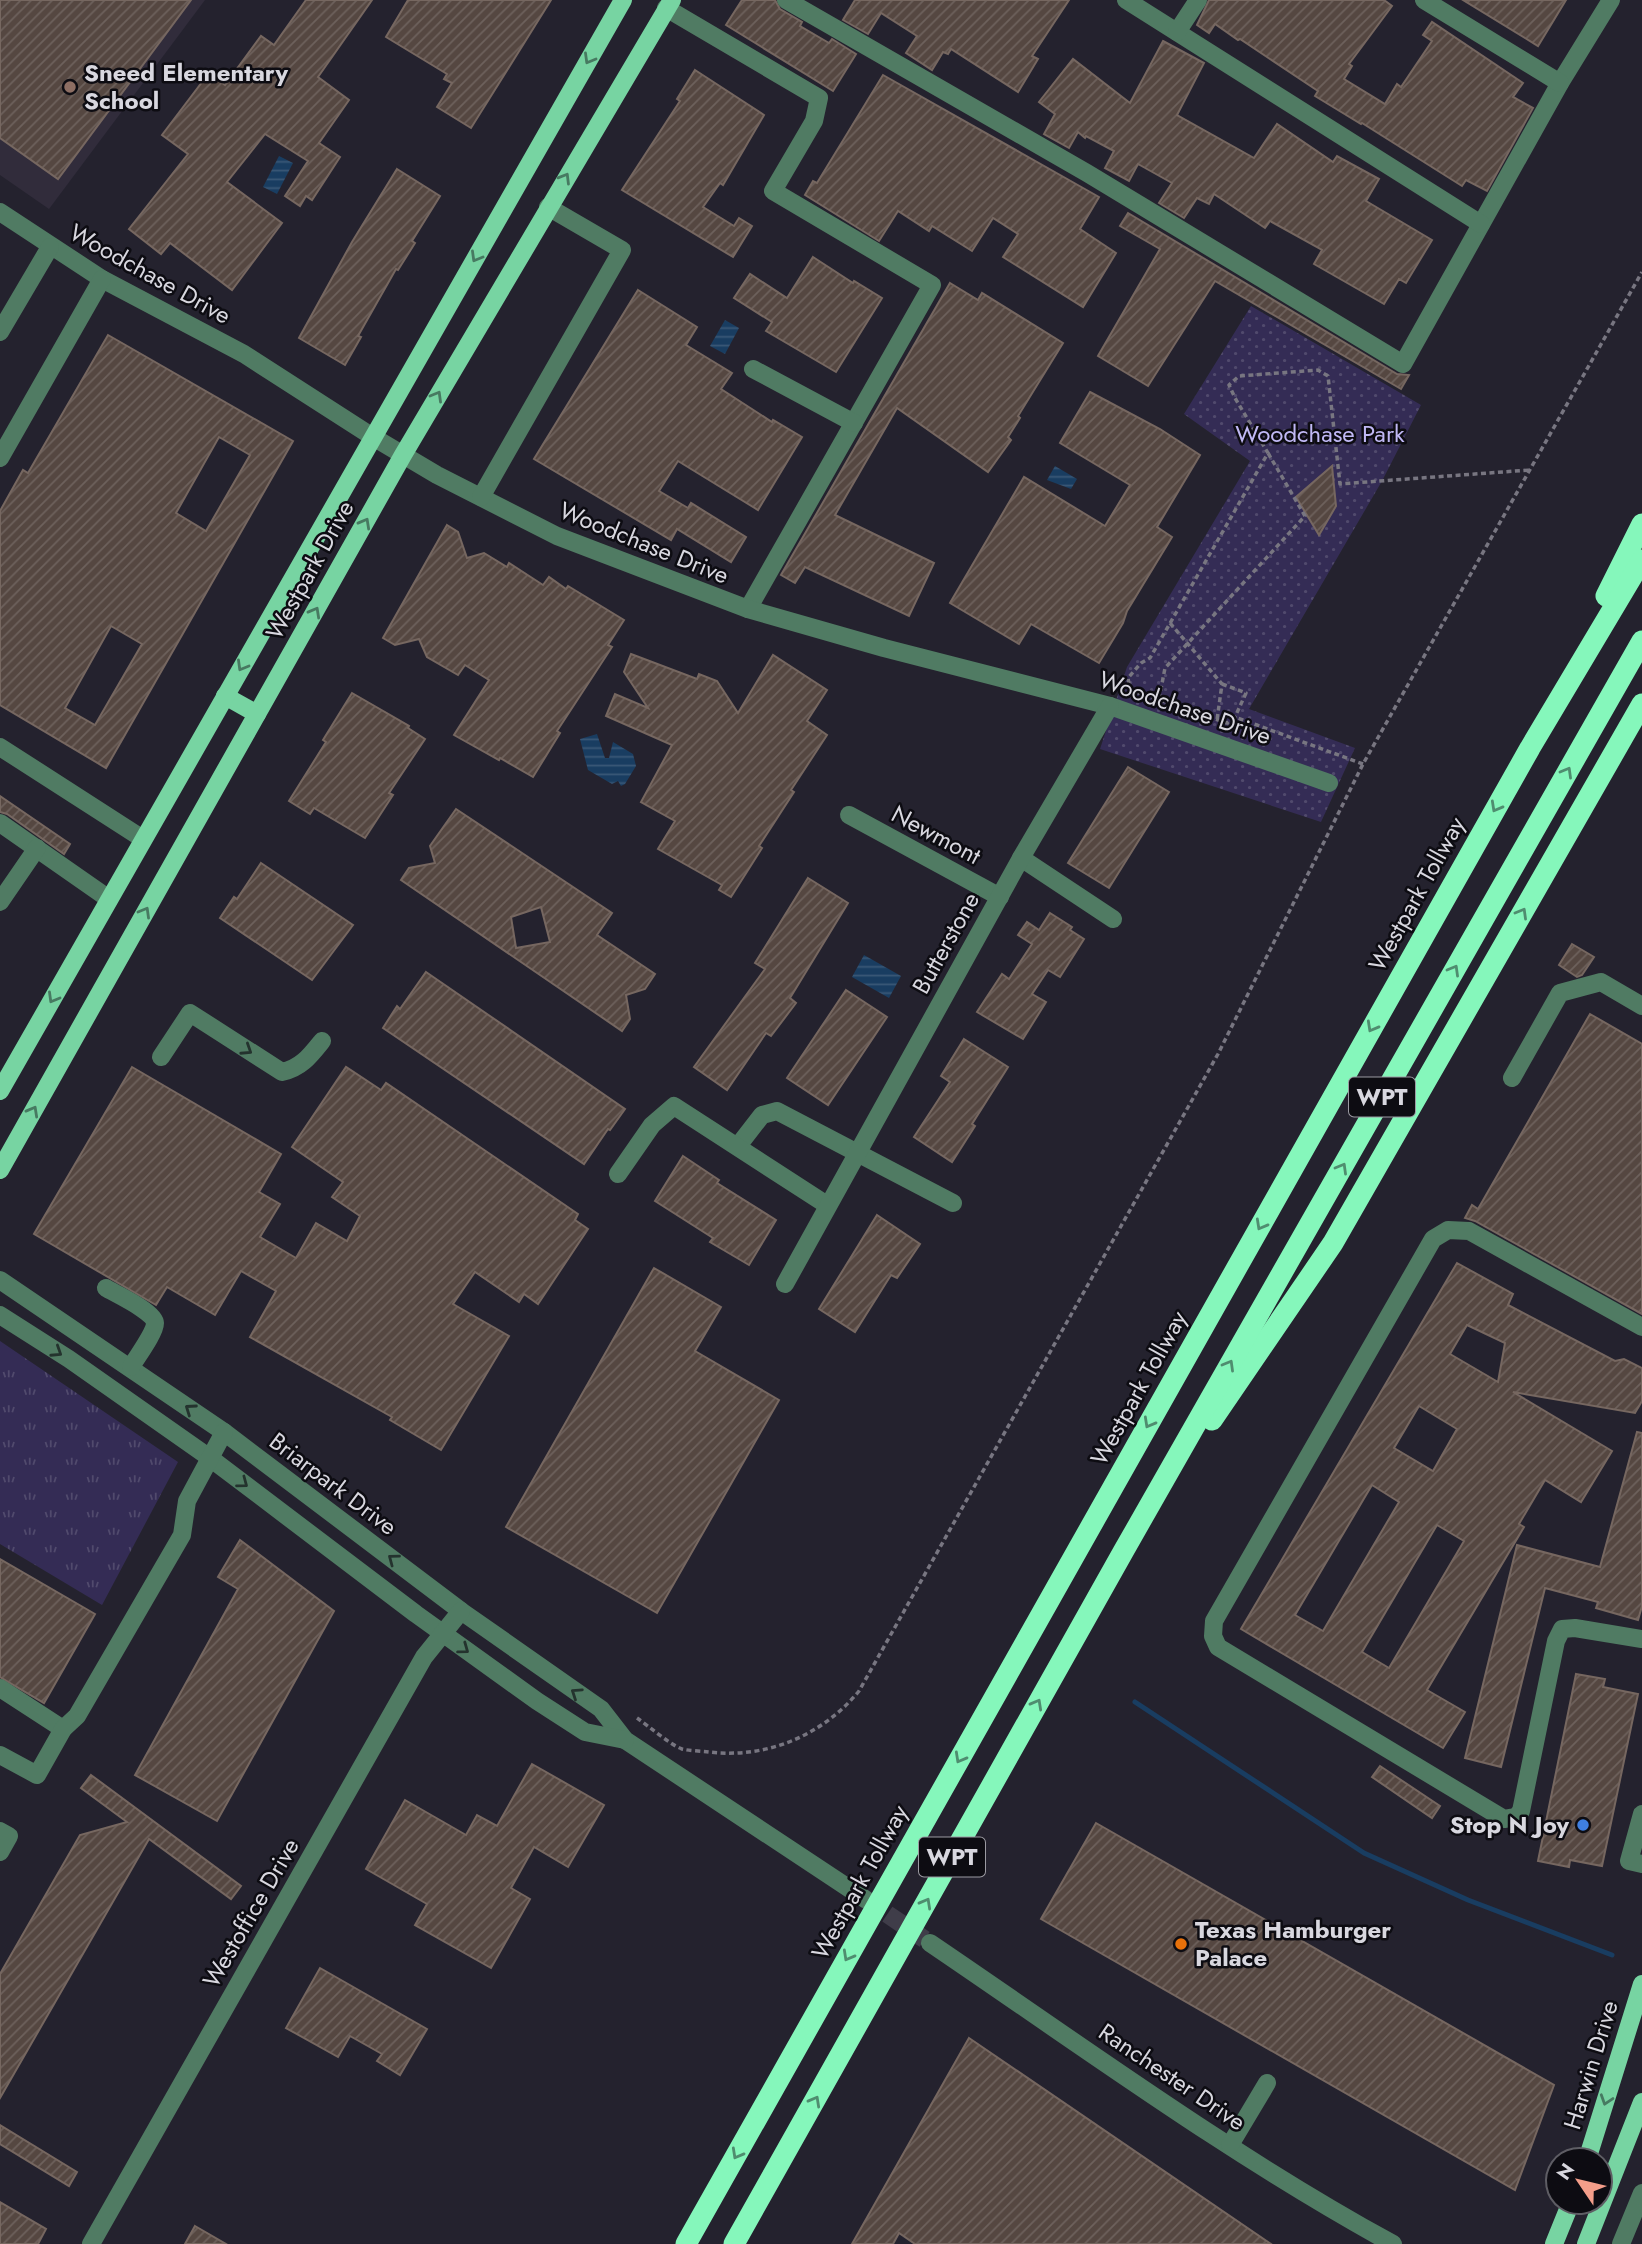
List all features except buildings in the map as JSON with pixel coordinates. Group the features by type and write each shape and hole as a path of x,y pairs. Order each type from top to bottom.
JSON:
{"highway":[{"path":"1530,748 1642,524"},
{"name":"Westpark Tollway","path":"686,2244 1530,748 1642,560"},
{"name":"WPT","path":"734,2244 1123,1552 1642,641"},
{"path":"1123,1552 1333,1243 1642,704"},
{"path":"740,2244 782,2161"}],"main road":[{"name":"Westpark Drive","path":"0,1091 623,0"},
{"name":"Westpark Drive","path":"0,1170 403,454 669,4"},
{"path":"225,696 257,714"},
{"name":"Harwin Drive","path":"1591,2146 1642,1984"},
{"path":"1586,2244 1642,2102"},
{"path":"1554,2244 1565,2216"}],"street":[{"path":"786,0 1087,173 1403,364 1560,83 1611,0"},
{"path":"1126,0 1480,224"},
{"path":"1177,32 1198,0"},
{"path":"1424,0 1560,83"},
{"path":"669,4 819,98 814,121 773,191 932,285 748,609"},
{"path":"481,497 622,250 548,207"},
{"name":"Woodchase Drive","path":"0,212 102,279 244,354 373,437 557,536 748,609 884,648 1110,706 1329,783"},
{"path":"0,332 50,247"},
{"path":"0,458 102,279"},
{"path":"753,369 853,423"},
{"name":"Butterstone","path":"785,1284 1021,858 1110,706"},
{"path":"0,747 143,839"},
{"name":"Newmont","path":"849,816 1000,897"},
{"path":"0,823 109,899"},
{"path":"0,902 37,848"},
{"path":"1021,858 1113,919"},
{"path":"1512,1078 1560,993 1601,982 1640,999"},
{"path":"161,1057 190,1013 282,1072 293,1070 307,1060 322,1041"},
{"path":"618,1174 652,1125 674,1105 827,1205"},
{"path":"738,1146 762,1115 778,1111 953,1203"},
{"path":"1642,1327 1469,1231 1448,1230 1433,1239 1214,1621 1213,1636 1218,1647 1504,1819 1516,1817 1521,1811 1556,1641 1562,1629 1575,1628 1642,1639"},
{"name":"Briarpark Drive","path":"0,1280 224,1432 461,1611 601,1709 625,1740 865,1899"},
{"path":"106,1288 146,1311 156,1324 131,1367"},
{"name":"Briarpark Drive","path":"0,1315 69,1359 210,1458 537,1701 586,1732 625,1740"},
{"path":"0,1755 37,1776 63,1729 77,1716 182,1535 187,1501 224,1432"},
{"name":"Westoffice Drive","path":"91,2244 424,1657 461,1611"},
{"path":"0,1688 63,1729"},
{"path":"1642,1814 1629,1861 1642,1864"},
{"path":"0,1831 9,1836 0,1852"},
{"name":"Ranchester Drive","path":"930,1943 1230,2145 1393,2244"},
{"path":"1230,2145 1267,2082"},
{"path":"1621,2244 1642,2193"}],"path":[{"path":"637,1718 681,1748 723,1754 748,1753 794,1740 824,1725 845,1708 859,1691 1217,1054 1363,764 1642,272"},
{"path":"1159,699 1166,668 1305,516 1229,384 1239,376 1318,370 1328,376 1340,484 1530,470"},
{"path":"1170,623 1222,684 1246,693 1235,717 1227,723 1130,690 1128,678 1141,663 1150,658 1170,623 1268,453"},
{"path":"1217,720 1222,684"},
{"path":"1235,717 1363,764"}],"shaded area":[{"name":"Sneed Elementary School","path":"0,0 205,0 49,209 0,175"}],"green space":[{"name":"Woodchase Park","path":"1251,306 1421,405 1382,481 1249,709 1355,748 1321,822 1100,749 1127,667 1250,461 1184,414"},
{"path":"0,1341 178,1462 102,1605 0,1544"}],"water":[{"path":"279,156 293,163 277,194 263,187"},
{"path":"725,320 739,328 725,354 710,346"},
{"path":"1055,466 1077,479 1071,489 1047,480"},
{"path":"597,734 605,758 609,758 613,742 633,754 636,766 625,784 621,786 618,781 612,784 588,770 580,739"},
{"path":"864,955 901,976 889,998 852,977"}],"waterway":[{"path":"1135,1702 1364,1853 1468,1900 1612,1955"}],"tunnel":[{"path":"865,1899 930,1943"}],"place":[{"name":"Sneed Elementary School","path":"70,87"},
{"name":"Stop N Joy","path":"1583,1825"},
{"name":"Texas Hamburger Palace","path":"1181,1944"}]}
